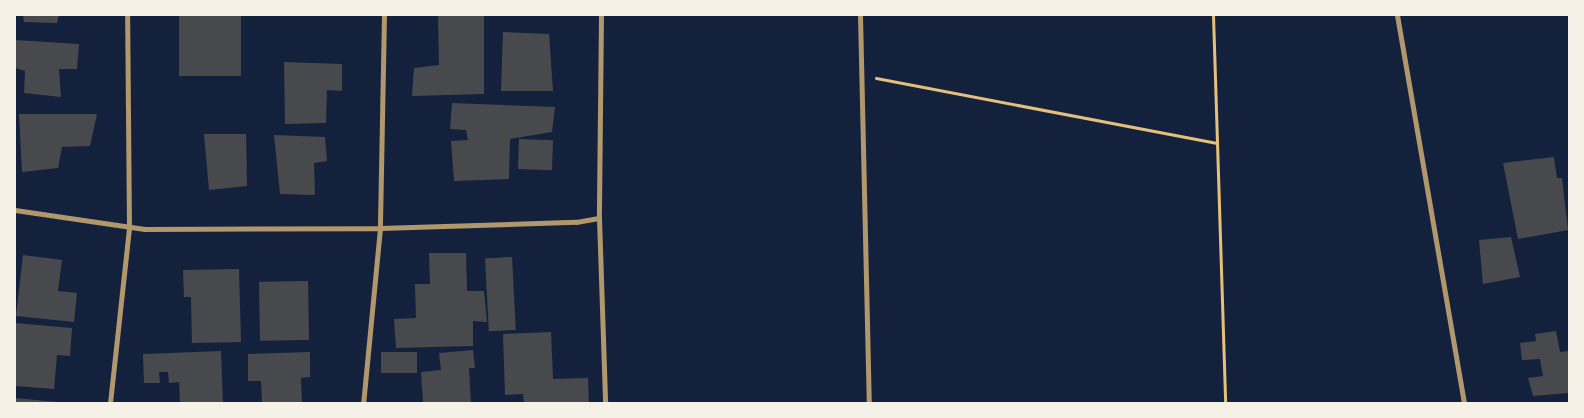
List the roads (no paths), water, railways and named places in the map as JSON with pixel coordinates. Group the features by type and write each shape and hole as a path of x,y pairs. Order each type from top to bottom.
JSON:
{"street":[{"path":"110,403 129,228 127,15"},
{"path":"363,403 380,228 384,15"},
{"path":"601,15 599,218 605,403"},
{"path":"860,15 869,403"},
{"path":"1397,15 1464,403"},
{"path":"15,210 129,228 380,228 576,222 599,218"}]}
